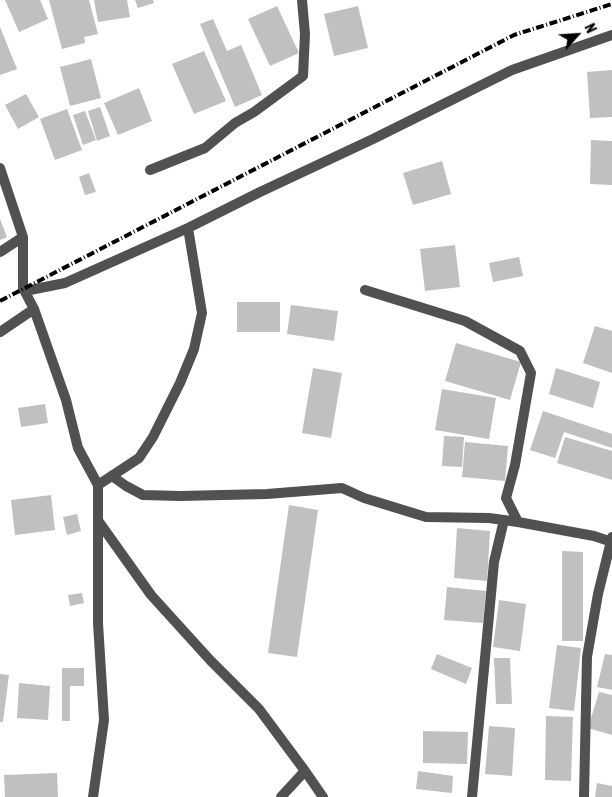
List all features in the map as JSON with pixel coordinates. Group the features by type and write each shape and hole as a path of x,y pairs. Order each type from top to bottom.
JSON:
{"street":[{"path":"150,170 205,148 235,123 254,112 303,76 306,34 302,0"},
{"path":"25,292 65,283 188,228 512,70 612,35"},
{"path":"0,168 23,237 25,292 34,309 66,400 78,448 98,485 98,624 104,720 93,797"},
{"path":"98,485 139,458 154,437 194,349 202,313 188,228"},
{"path":"0,252 23,237"},
{"path":"365,290 465,322 520,351 531,372 515,465 506,498 518,522"},
{"path":"0,332 34,309"},
{"path":"112,476 143,495 267,494 342,488 364,498 426,517 489,518 612,540 598,594 587,658 584,797"},
{"path":"472,797 494,562 504,520"},
{"path":"99,522 151,595 258,709 323,797"},
{"path":"281,797 305,771"}],"building":[{"path":"5,0 40,0 48,19 19,32"},
{"path":"49,0 89,0 98,34 84,37 85,43 62,49"},
{"path":"94,0 127,0 130,17 98,22"},
{"path":"135,0 153,0 154,3 138,8"},
{"path":"277,6 299,53 270,66 248,19"},
{"path":"358,6 368,48 334,56 324,14"},
{"path":"213,19 227,51 241,45 262,95 235,107 200,24"},
{"path":"0,27 17,69 0,75"},
{"path":"204,51 226,101 194,114 172,64"},
{"path":"91,59 101,98 70,106 60,67"},
{"path":"612,70 612,117 590,118 587,72"},
{"path":"139,88 152,121 118,135 104,103"},
{"path":"26,94 39,117 18,129 5,105"},
{"path":"100,107 110,136 97,141 88,111"},
{"path":"67,109 82,150 55,160 40,119"},
{"path":"85,111 96,140 83,145 73,115"},
{"path":"591,140 612,141 612,185 590,184"},
{"path":"442,161 451,194 413,205 403,173"},
{"path":"89,173 96,192 85,195 79,177"},
{"path":"0,219 7,237 0,240"},
{"path":"455,245 460,287 425,291 420,249"},
{"path":"519,257 523,276 493,282 489,263"},
{"path":"237,302 280,302 280,332 237,332"},
{"path":"291,305 338,311 334,341 287,334"},
{"path":"595,326 612,331 612,373 583,363"},
{"path":"456,343 521,362 510,400 445,381"},
{"path":"313,368 342,373 331,438 302,433"},
{"path":"556,368 600,382 593,408 549,394"},
{"path":"442,389 496,398 489,439 435,430"},
{"path":"45,404 48,423 21,427 18,408"},
{"path":"543,411 612,434 612,448 564,432 555,458 530,450"},
{"path":"444,436 464,437 462,467 442,466"},
{"path":"565,437 612,451 612,480 557,463"},
{"path":"465,442 508,446 505,481 462,477"},
{"path":"51,495 55,530 15,535 11,500"},
{"path":"289,505 318,510 297,657 268,653"},
{"path":"77,514 81,531 67,535 63,517"},
{"path":"457,528 490,531 487,581 454,578"},
{"path":"562,551 583,552 583,641 562,641"},
{"path":"447,587 486,591 483,623 444,620"},
{"path":"82,593 84,603 70,606 68,595"},
{"path":"499,600 526,604 520,651 493,647"},
{"path":"557,645 581,648 574,711 549,708"},
{"path":"437,654 472,668 466,684 431,669"},
{"path":"605,654 612,655 612,690 597,687"},
{"path":"494,658 510,658 512,704 496,704"},
{"path":"62,668 84,668 84,686 70,686 70,721 62,721"},
{"path":"0,674 9,675 3,722 0,722"},
{"path":"19,683 50,686 48,720 17,718"},
{"path":"599,692 612,695 612,735 588,728"},
{"path":"546,716 573,717 571,781 545,780"},
{"path":"489,726 515,728 512,776 485,774"},
{"path":"423,731 468,732 467,764 423,763"},
{"path":"418,771 453,776 452,793 416,789"},
{"path":"57,773 58,797 5,797 4,775"},
{"path":"597,783 612,786 612,797 595,797"}],"railway":[{"path":"0,301 514,35 612,4"}]}
